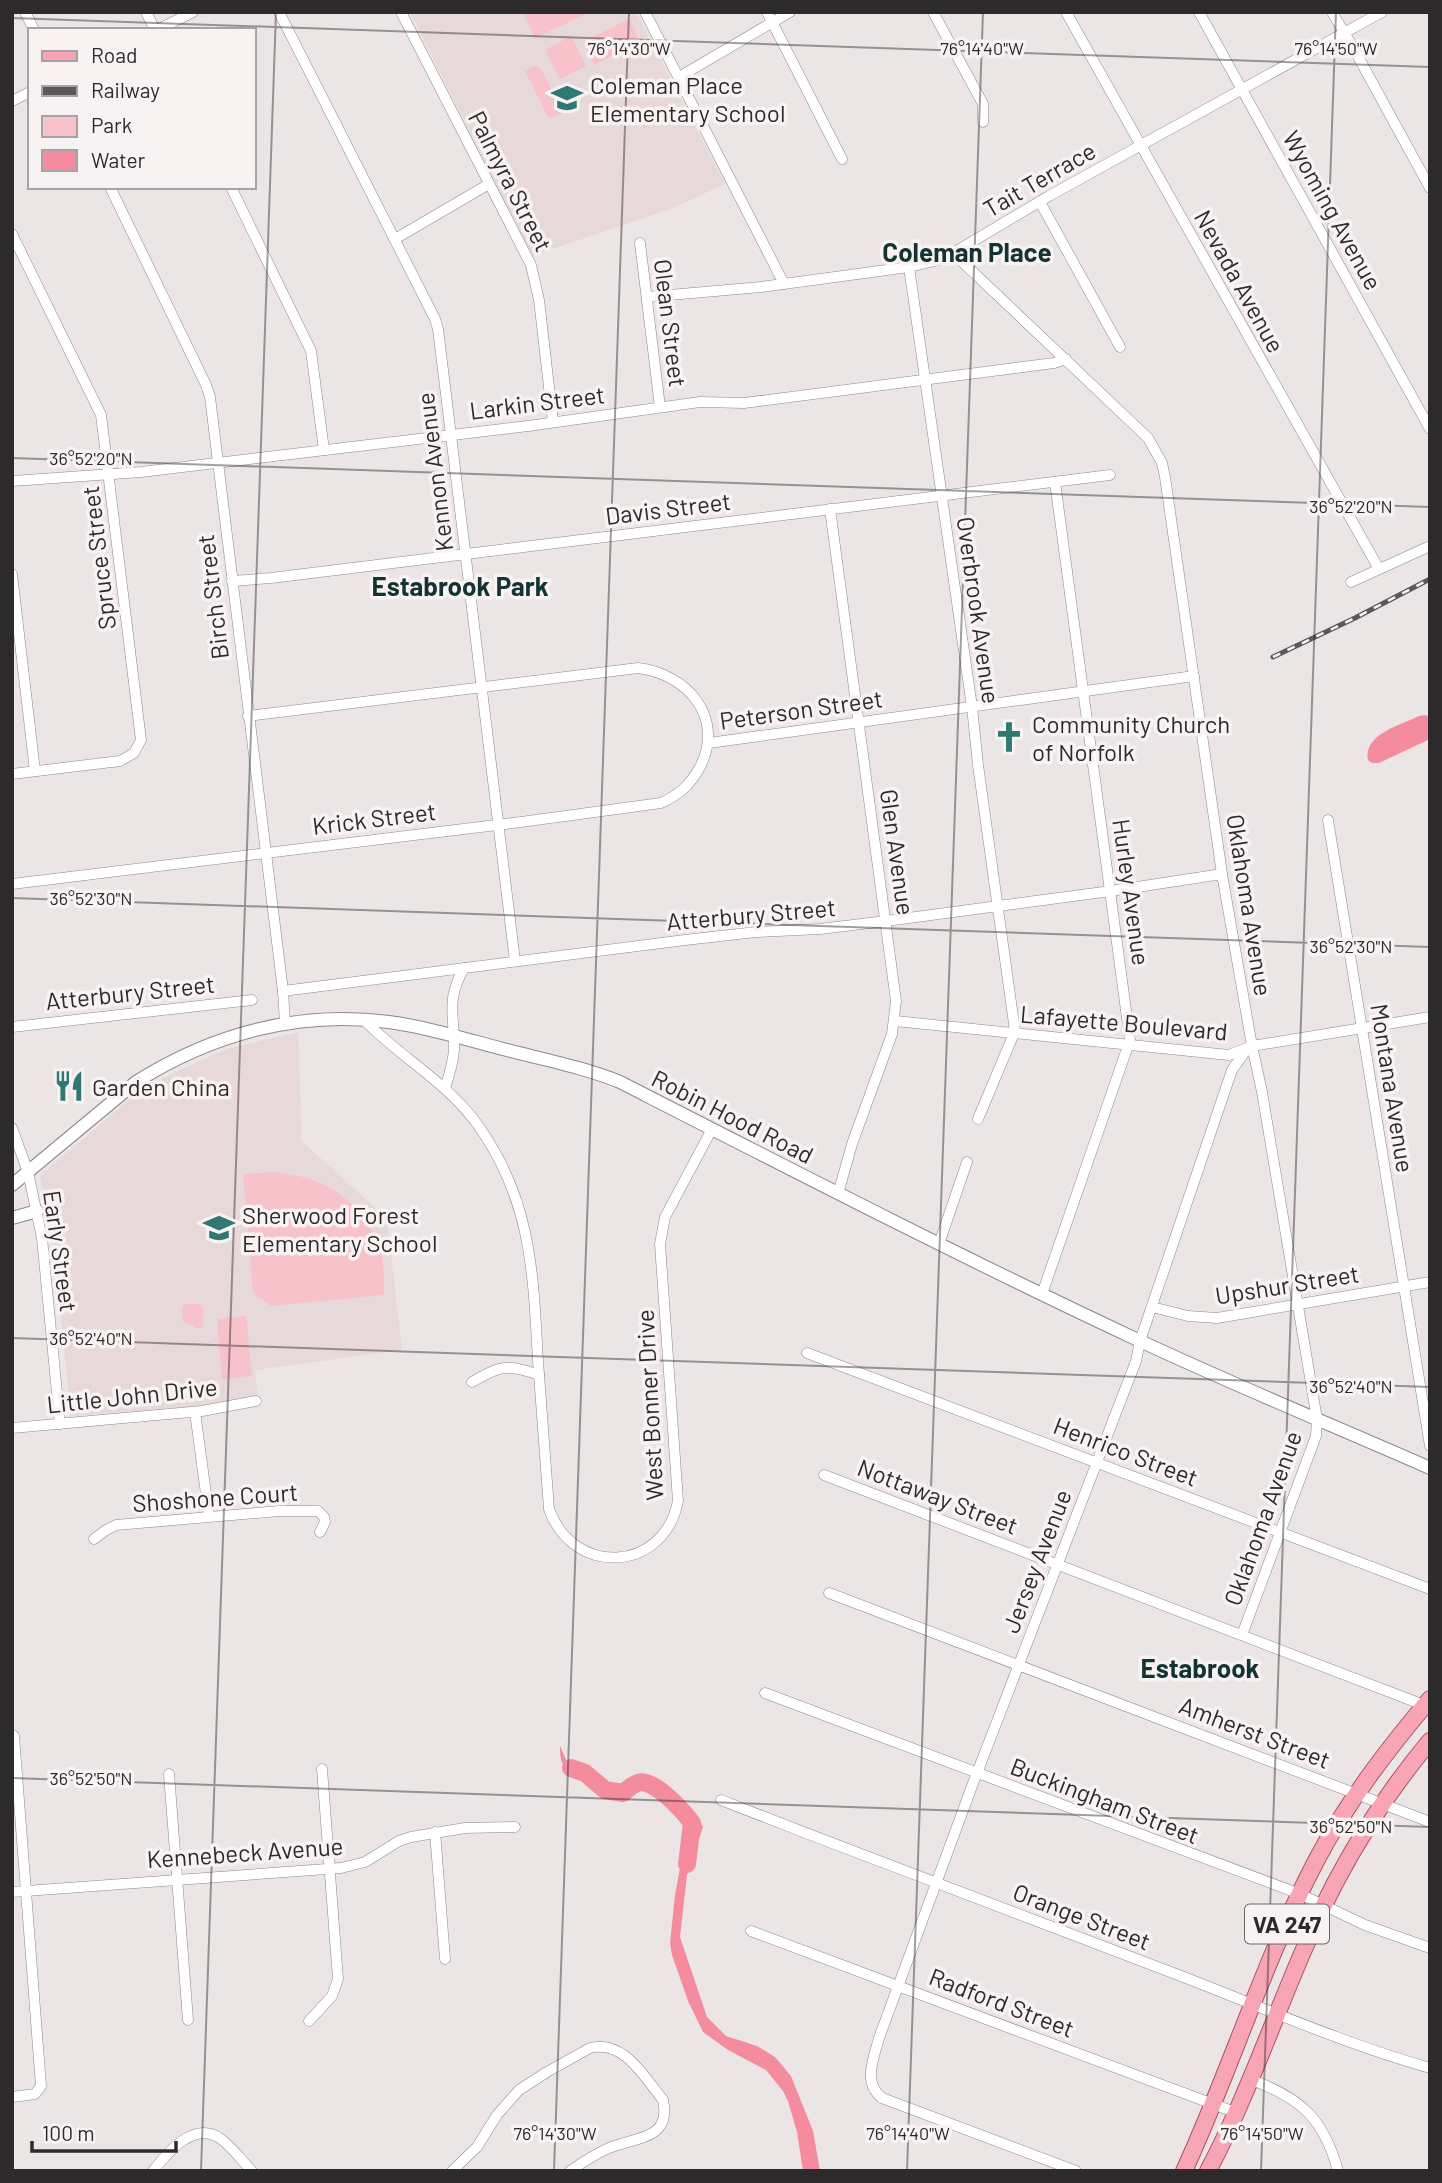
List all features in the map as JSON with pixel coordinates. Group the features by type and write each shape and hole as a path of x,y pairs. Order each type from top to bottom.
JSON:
{"main road":[{"name":"VA 247","path":"1184,2171 1300,1894 1356,1794 1390,1747 1428,1704"},
{"name":"VA 247","path":"1208,2171 1252,2080 1325,1905 1361,1836 1430,1741"}],"street":[{"path":"25,12 33,28"},
{"path":"146,12 155,28"},
{"path":"160,28 193,12"},
{"name":"Kennon Avenue","path":"279,12 435,318 515,961"},
{"name":"Palmyra Street","path":"401,12 531,265 535,277 553,422"},
{"path":"645,12 784,284"},
{"path":"767,12 842,159"},
{"path":"679,77 790,12"},
{"path":"933,12 983,104 983,122"},
{"name":"Nevada Avenue","path":"1066,12 1380,569"},
{"name":"Wyoming Avenue","path":"1199,12 1430,429"},
{"path":"1332,12 1430,188"},
{"name":"Tait Terrace","path":"647,297 784,284 909,267 928,264 954,254 1040,202 1382,12"},
{"path":"12,101 28,93"},
{"path":"395,239 489,184"},
{"name":"Birch Street","path":"111,189 206,385 209,397 284,991 285,1023"},
{"path":"232,189 311,351 324,450"},
{"path":"1040,202 1120,347"},
{"name":"Spruce Street","path":"12,234 101,415 141,740 127,759 12,774"},
{"name":"Olean Street","path":"640,243 660,407"},
{"name":"Oklahoma Avenue","path":"954,254 1148,438 1162,463 1222,874 1317,1419 1316,1436 1242,1635"},
{"name":"Overbrook Avenue","path":"909,267 972,707 1015,1034"},
{"name":"Larkin Street","path":"12,481 110,475 218,463 700,402 744,403 1054,363 1066,359"},
{"name":"Davis Street","path":"232,581 1110,475"},
{"name":"Hurley Avenue","path":"1042,1294 1129,1045 1130,1029 1055,482"},
{"name":"Glen Avenue","path":"830,509 896,1001 892,1034 852,1144 838,1194"},
{"path":"1350,582 1430,546"},
{"path":"12,574 35,771"},
{"name":"Peterson Street","path":"248,716 638,668 676,680 695,698 708,725 709,743 1194,676"},
{"name":"Krick Street","path":"12,884 661,803 672,799 688,786 705,758 709,743"},
{"name":"Montana Avenue","path":"1328,820 1430,1446"},
{"name":"Atterbury Street","path":"284,991 732,935 886,921 1222,874"},
{"path":"445,1088 452,1064 451,1003 464,968"},
{"name":"Atterbury Street","path":"12,1027 253,1000"},
{"name":"Lafayette Boulevard","path":"895,1021 1217,1055 1239,1052 1252,1046 1430,1017"},
{"name":"Robin Hood Road","path":"12,1185 113,1100 159,1068 202,1046 285,1023 364,1020 402,1024 614,1079 838,1194 1140,1341 1430,1468"},
{"name":"West Bonner Drive","path":"364,1020 445,1088 480,1128 500,1163 521,1214 532,1265 549,1509 559,1531 577,1548 600,1556 626,1557 652,1545 661,1538 672,1522 678,1502 661,1230 665,1217 712,1129"},
{"path":"978,1119 1015,1034"},
{"name":"Jersey Avenue","path":"1076,2171 881,2098 870,2083 870,2074 879,2038 977,1774 1136,1361 1140,1341 1232,1070 1252,1046"},
{"name":"Early Street","path":"12,1128 28,1172 42,1238 60,1424"},
{"path":"939,1244 967,1162"},
{"path":"12,1218 37,1211"},
{"name":"Upshur Street","path":"1152,1307 1201,1318 1217,1318 1430,1282"},
{"name":"Henrico Street","path":"807,1353 1430,1589"},
{"path":"472,1382 506,1367 517,1367 539,1375"},
{"name":"Little John Drive","path":"12,1428 195,1412 256,1401"},
{"path":"195,1412 209,1516"},
{"name":"Nottaway Street","path":"824,1475 1428,1704"},
{"name":"Shoshone Court","path":"94,1539 116,1525 279,1511 318,1511 325,1522 320,1532"},
{"name":"Amherst Street","path":"830,1593 1430,1822"},
{"name":"Buckingham Street","path":"765,1693 1300,1894 1365,1925 1430,1948"},
{"path":"12,2097 35,2094 41,2086 13,1736"},
{"path":"309,2021 332,1996 338,1979 322,1769"},
{"path":"169,1774 188,2020"},
{"name":"Orange Street","path":"721,1800 1279,2013 1350,2043 1430,2068"},
{"name":"Kennebeck Avenue","path":"12,1892 330,1869 365,1862 399,1841 435,1832 465,1828 515,1827"},
{"path":"435,1832 445,1959"},
{"name":"Radford Street","path":"751,1931 1237,2113"},
{"path":"452,2171 477,2147 506,2102 525,2085 590,2048 614,2048 627,2057 663,2099 662,2124 649,2136 594,2154 570,2171"},
{"path":"1252,2080 1285,2093 1309,2113 1328,2143 1338,2171"},
{"path":"153,2171 166,2154 184,2139 195,2134 205,2134 222,2140 252,2171"}],"shaded area":[{"name":"Coleman Place Elementary School","path":"410,12 636,12 725,184 673,208 532,256"},
{"name":"Sherwood Forest Elementary School","path":"298,1032 302,1141 387,1219 402,1350 255,1370 258,1396 197,1406 71,1416 53,1237 40,1176 129,1100 163,1078 226,1049"}],"green space":[{"path":"523,12 590,12 535,38"},
{"path":"629,19 640,42 594,65 583,42"},
{"path":"571,36 586,66 560,79 545,50"},
{"path":"534,66 541,69 563,112 549,119 525,71"},
{"path":"274,1172 320,1183 355,1207 378,1243 383,1262 384,1295 271,1306 253,1292 243,1174"},
{"path":"185,1304 198,1304 203,1308 201,1328 183,1321 182,1308"},
{"path":"246,1316 252,1376 222,1379 217,1319"}],"water":[{"path":"1425,715 1430,717 1430,739 1379,763 1368,760 1371,743 1377,737"},
{"path":"560,1746 568,1764 603,1785 617,1789 635,1777 674,1797 692,1811 703,1827 687,1875 680,1937 707,2017 726,2036 757,2046 775,2057 791,2076 813,2131 820,2171 803,2171 797,2132 783,2091 766,2070 728,2050 703,2032 688,2001 670,1943 680,1868 692,1834 688,1813 639,1784 640,1781 630,1782 619,1795 606,1792 563,1764"}],"waterway":[{"path":"571,1768 585,1773 605,1790 623,1793 638,1783 652,1785 660,1790 692,1823 687,1864"}],"railway":[{"path":"1273,657 1430,579"}],"place":[{"name":"Coleman Place Elementary School","path":"567,98"},
{"name":"Community Church of Norfolk","path":"1009,737"},
{"name":"Garden China","path":"69,1086"},
{"name":"Sherwood Forest Elementary School","path":"219,1228"}],"district":[{"name":"Coleman Place","path":"967,251"},
{"name":"Estabrook Park","path":"460,585"},
{"name":"Estabrook","path":"1200,1667"}]}
